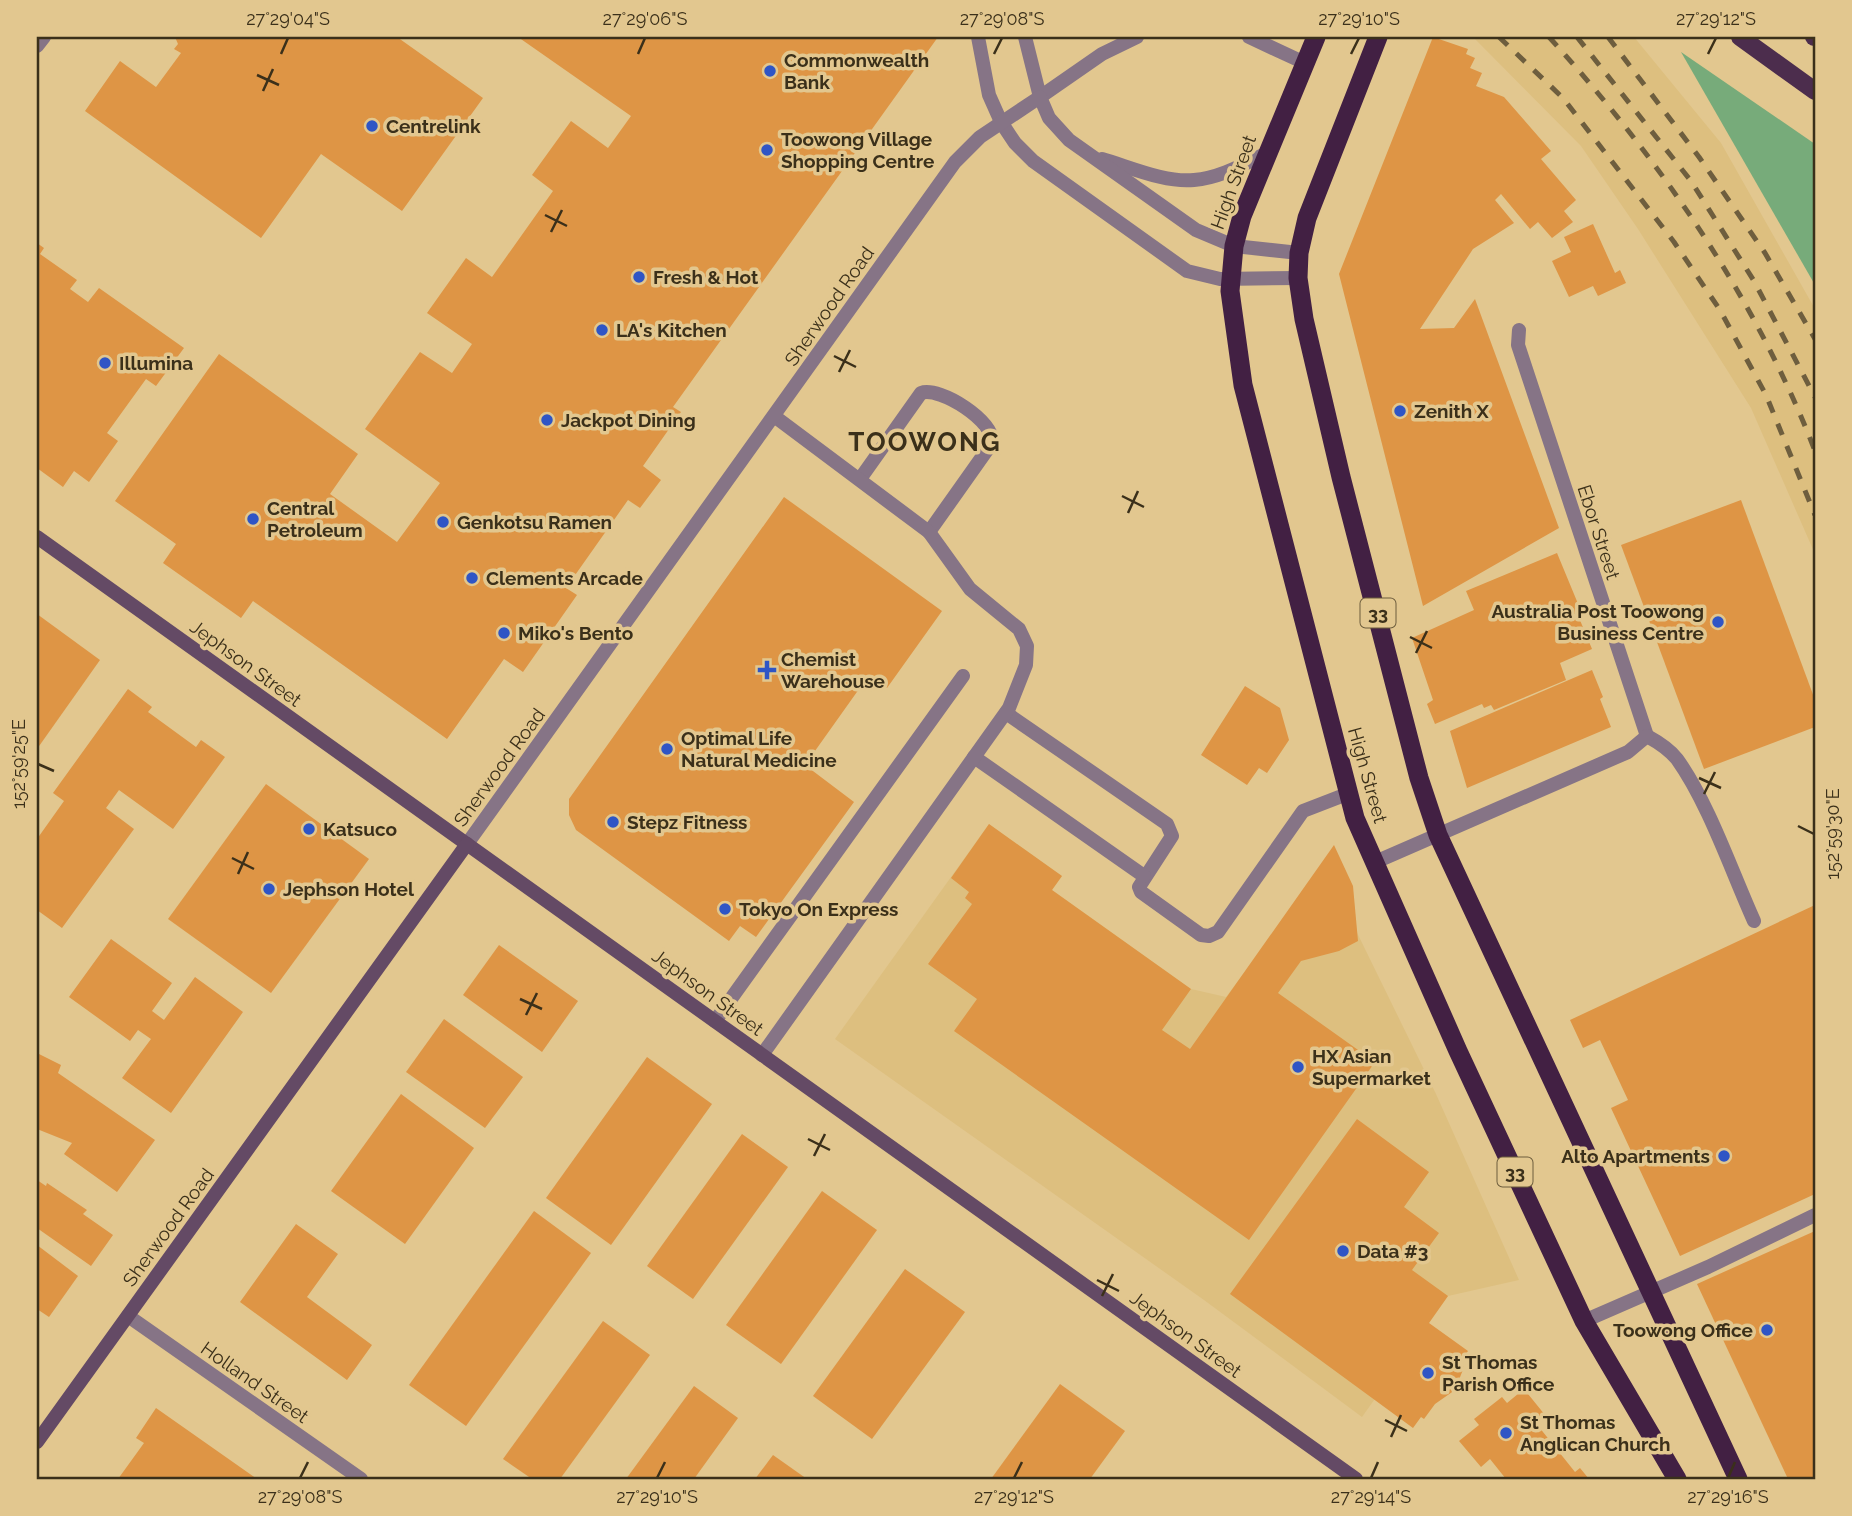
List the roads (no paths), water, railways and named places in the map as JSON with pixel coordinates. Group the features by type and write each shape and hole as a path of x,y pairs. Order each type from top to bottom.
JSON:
{"highway":[{"name":"High Street","path":"1316,37 1242,216 1234,246 1230,279 1233,325 1243,385 1347,794 1373,863 1584,1321 1677,1479"},
{"name":"33","path":"1378,37 1307,218 1299,253 1298,278 1304,319 1341,477 1419,778 1438,835 1738,1479"}],"main road":[{"path":"1740,37 1815,90"},
{"name":"Jephson Street","path":"37,537 1356,1479"},
{"name":"Sherwood Road","path":"37,1442 467,844"}],"street":[{"path":"37,46 44,37"},
{"path":"978,37 989,95 1014,143 1033,161 1174,263 1200,275 1230,279 1298,278"},
{"path":"1025,37 1040,97 1054,125 1091,156 1188,225 1234,246 1299,253"},
{"name":"Sherwood Road","path":"467,844 956,162 972,143 1001,122 1102,54 1138,37"},
{"path":"1249,37 1305,63"},
{"path":"1091,156 1185,181 1214,177 1267,153"},
{"name":"Ebor Street","path":"1519,330 1518,345 1647,736"},
{"path":"860,479 921,393 930,390 941,393 985,424 992,433 992,443 929,532"},
{"path":"762,1055 1006,713 1024,677 1027,646 1019,629 970,589 929,532 774,416"},
{"path":"715,1021 963,676"},
{"path":"1006,713 1167,824 1172,836 1140,881 1142,892 1201,935 1209,936 1218,932 1303,811 1347,794"},
{"path":"1373,863 1628,752 1647,736 1676,759 1701,805 1754,921"},
{"path":"974,757 1144,876"},
{"path":"1584,1321 1709,1267 1815,1215"},
{"name":"Holland Street","path":"128,1316 361,1479"}],"railway":[{"path":"1499,37 1563,98 1674,242 1720,310 1766,395 1815,515"},
{"path":"1549,37 1629,131 1701,232 1764,339 1815,451"},
{"path":"1577,37 1691,181 1754,281 1815,397"},
{"path":"1608,37 1699,157 1765,253 1815,339"}],"place":[{"name":"Commonwealth Bank","path":"770,71"},
{"name":"Centrelink","path":"372,126"},
{"name":"Toowong Village Shopping Centre","path":"767,150"},
{"name":"Fresh & Hot","path":"639,277"},
{"name":"LA's Kitchen","path":"602,330"},
{"name":"Illumina","path":"105,363"},
{"name":"Zenith X","path":"1400,411"},
{"name":"Jackpot Dining","path":"547,420"},
{"name":"Central Petroleum","path":"253,519"},
{"name":"Genkotsu Ramen","path":"443,522"},
{"name":"Clements Arcade","path":"472,578"},
{"name":"Australia Post Toowong Business Centre","path":"1718,622"},
{"name":"Miko's Bento","path":"504,633"},
{"name":"Chemist Warehouse","path":"767,670"},
{"name":"Optimal Life Natural Medicine","path":"667,749"},
{"name":"Stepz Fitness","path":"613,822"},
{"name":"Katsuco","path":"309,829"},
{"name":"Jephson Hotel","path":"269,889"},
{"name":"Tokyo On Express","path":"725,909"},
{"name":"HX Asian Supermarket","path":"1298,1067"},
{"name":"Alto Apartments","path":"1724,1156"},
{"name":"Data #3","path":"1343,1251"},
{"name":"Toowong Office","path":"1767,1330"},
{"name":"St Thomas Parish Office","path":"1428,1373"},
{"name":"St Thomas Anglican Church","path":"1506,1433"}],"district":[{"name":"TOOWONG","path":"925,442"}]}
